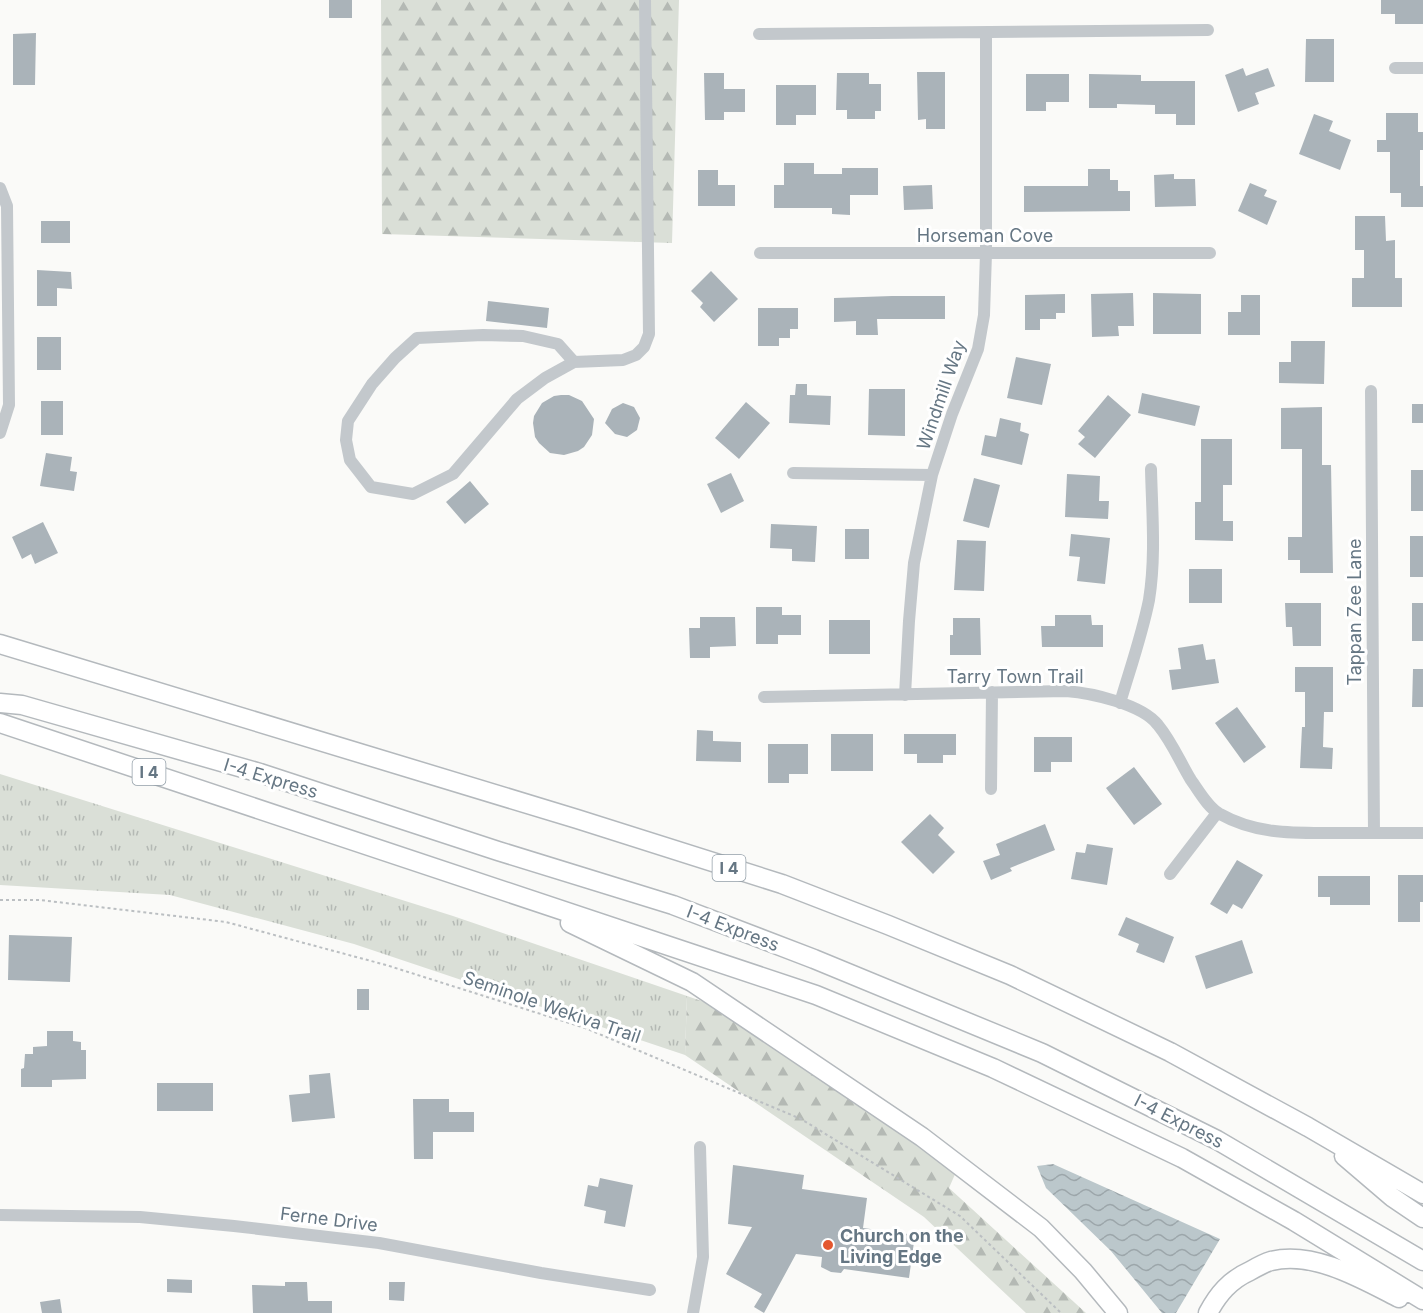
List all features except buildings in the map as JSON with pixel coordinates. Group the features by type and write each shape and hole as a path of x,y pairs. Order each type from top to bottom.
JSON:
{"highway":[{"name":"I 4","path":"0,644 577,819 782,884 1010,975 1170,1052 1308,1127 1423,1194"},
{"name":"I-4 Express","path":"0,703 22,705 260,773 498,851 673,905 814,958 1042,1053 1217,1140 1423,1261"},
{"name":"I 4","path":"0,723 816,995 993,1068 1182,1158 1294,1221 1423,1300"},
{"path":"391,853 428,876 569,922 692,981 922,1137 1041,1228 1083,1271 1118,1313"},
{"path":"1308,1127 1392,1197 1423,1218"},
{"path":"1208,1313 1216,1298 1227,1285 1241,1275 1273,1261 1287,1260 1307,1260 1328,1265 1423,1310"}],"street":[{"path":"574,362 558,344 523,336 417,338 372,384 348,421 346,440 350,460 371,486 413,494 453,474 517,399 545,378 574,362 623,360 636,356 644,347 649,334 645,0"},
{"path":"759,34 1208,30"},
{"name":"Windmill Way","path":"905,695 914,563 932,475 952,414 978,349 984,315 986,33"},
{"path":"1395,68 1423,68"},
{"path":"0,188 7,206 9,405 0,433"},
{"name":"Horseman Cove","path":"760,253 1210,253"},
{"name":"Tappan Zee Lane","path":"1371,391 1374,833"},
{"path":"1120,703 1137,649 1149,598 1152,553 1151,469"},
{"path":"793,473 932,475"},
{"name":"Tarry Town Trail","path":"764,697 1066,691 1091,693 1120,703 1157,722 1171,742 1182,765 1217,813 1242,824 1278,833 1423,833"},
{"path":"992,692 992,789"},
{"path":"1170,874 1217,813"},
{"path":"693,1313 703,1257 700,1147"},
{"name":"Ferne Drive","path":"0,1215 140,1217 234,1226 379,1243 541,1273 650,1290"}],"path":[{"name":"Seminole Wekiva Trail","path":"0,900 40,900 226,922 386,964 585,1028 801,1119 960,1216 1061,1313"}],"green space":[{"path":"381,0 679,0 672,243 382,234"},
{"path":"0,774 453,916 687,996 685,1055 354,944 170,895 0,885"},
{"path":"687,996 716,1006 917,1142 956,1172 949,1188 1086,1313 1026,1313 924,1217 685,1055"}],"water":[{"path":"1053,1164 1220,1239 1176,1313 1162,1313 1111,1251 1046,1188 1037,1166"}],"place":[{"name":"Church on the Living Edge","path":"828,1245"}]}
